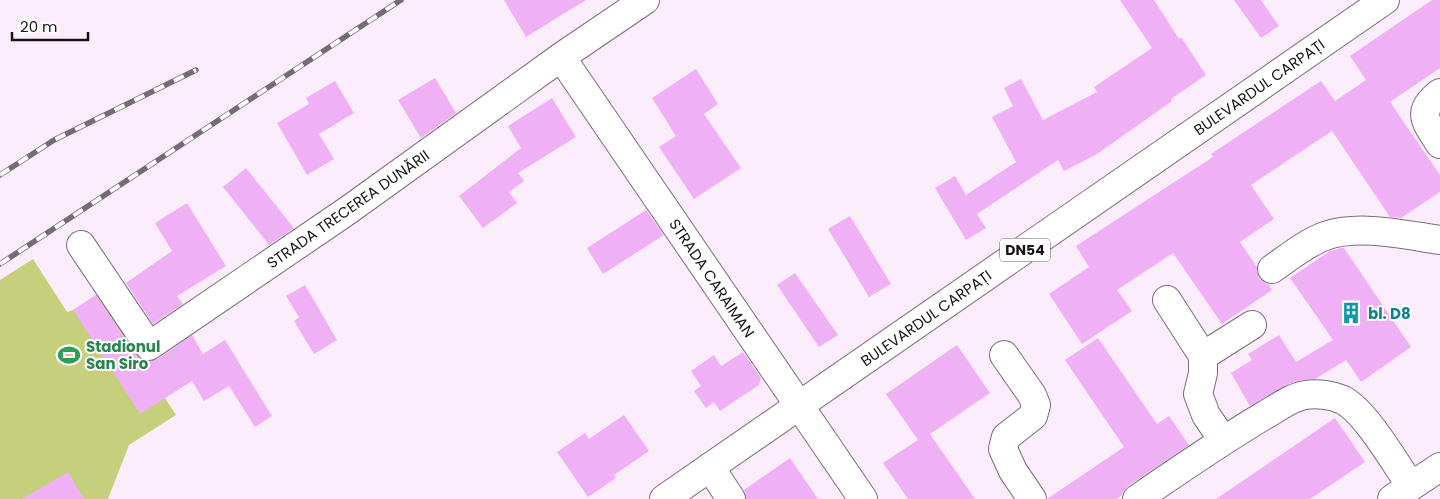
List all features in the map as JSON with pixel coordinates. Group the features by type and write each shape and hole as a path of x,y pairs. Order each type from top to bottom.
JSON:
{"street":[{"name":"STRADA TRECEREA DUNĂRII","path":"81,245 149,346 347,212 561,57 645,0"},
{"name":"BULEVARDUL CARPAȚI","path":"664,499 1385,0"},
{"name":"STRADA CARAIMAN","path":"561,57 863,499"},
{"path":"1440,93 1426,106 1424,117 1440,144"},
{"path":"1272,268 1305,246 1326,236 1354,231 1381,231 1440,240"},
{"path":"1167,300 1203,356 1203,373 1198,394 1206,415 1223,440"},
{"path":"1203,356 1252,325"},
{"path":"1004,355 1032,395 1036,405 1033,416 1006,437 1003,449 1012,471 1032,499"},
{"path":"1147,496 1223,440 1284,404 1305,395 1324,395 1343,400 1358,411 1402,493 1440,467"},
{"path":"710,467 731,499"}],"green space":[{"name":"Stadionul San Siro","path":"33,259 67,312 98,294 176,415 129,445 108,499 0,499 0,280"}],"building":[{"path":"504,0 586,0 526,37"},
{"path":"1120,0 1154,0 1179,39 1181,37 1206,75 1097,154 1064,171 1058,160 977,214 986,228 966,240 935,188 955,176 966,195 1016,162 992,117 1013,106 1004,88 1021,79 1043,120 1097,92 1094,87 1152,48"},
{"path":"1234,0 1261,0 1279,26 1261,38"},
{"path":"1432,0 1440,0 1440,68 1390,102 1440,175 1440,192 1401,218 1390,217 1332,131 1251,185 1274,219 1240,242 1257,267 1259,278 1268,284 1272,290 1222,324 1173,253 1117,290 1132,311 1082,344 1049,294 1089,267 1076,246 1213,157 1211,154 1321,81 1335,101 1366,80 1350,56"},
{"path":"696,69 718,104 704,114 741,168 694,199 659,147 676,136 652,98"},
{"path":"435,78 456,113 421,138 398,100"},
{"path":"335,81 354,113 319,134 334,159 307,175 277,123 309,104 306,98"},
{"path":"552,98 576,137 518,173 524,181 509,192 517,203 483,228 459,196 521,148 508,126"},
{"path":"246,168 294,228 269,245 223,187"},
{"path":"187,203 226,266 177,296 183,304 153,324 126,283 172,251 155,223"},
{"path":"646,210 664,235 603,274 587,248"},
{"path":"850,216 891,284 869,297 828,229"},
{"name":"bl. D8","path":"1344,248 1411,347 1361,382 1346,360 1315,379 1301,380 1289,384 1250,406 1231,373 1252,360 1248,354 1279,335 1296,362 1333,340 1290,278 1330,251"},
{"path":"795,273 838,335 819,347 777,285"},
{"path":"305,285 337,340 314,354 294,321 299,317 286,296"},
{"path":"96,295 136,355 143,360 151,361 158,359 192,335 203,354 225,340 272,416 255,427 229,386 204,401 192,381 140,414 73,310"},
{"path":"1098,338 1157,424 1169,416 1189,445 1128,486 1117,499 1047,499 1124,447 1065,360"},
{"path":"957,345 990,393 930,434 975,499 908,499 883,463 918,440 886,394"},
{"path":"743,352 761,378 759,385 720,411 714,402 706,408 694,391 701,386 691,371 714,355 721,366"},
{"path":"624,415 649,451 614,475 616,478 588,497 557,452 585,433 589,439"},
{"path":"1335,418 1365,462 1310,499 1216,499"},
{"path":"790,458 818,499 746,499 744,490"},
{"path":"68,472 84,499 22,499"}],"railway":[{"path":"0,264 401,0"},
{"path":"0,175 54,140 196,70"}],"place":[{"name":"bl. D8","path":"1351,313"},
{"name":"Stadionul San Siro","path":"69,355"}]}
